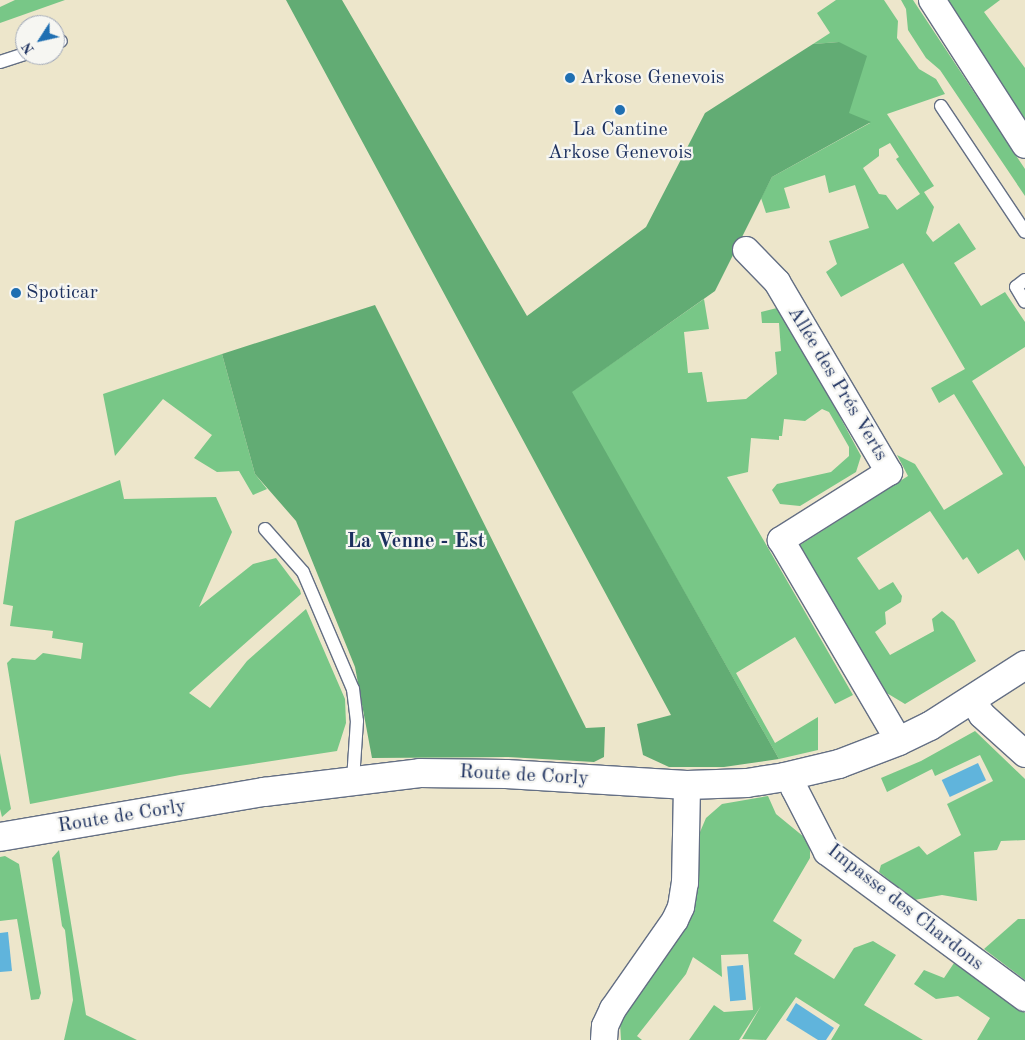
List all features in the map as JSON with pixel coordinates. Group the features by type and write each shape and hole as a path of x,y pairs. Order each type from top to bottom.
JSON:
{"street":[{"path":"932,0 1025,144"},
{"name":"Allée des Prés Verts","path":"746,250 777,282 889,472 781,540 899,741"},
{"name":"Route de Corly","path":"0,838 352,780 452,772 687,785 747,783 839,764 899,741 972,700 1025,665"},
{"path":"972,700 982,715 1025,754"},
{"name":"Impasse des Chardons","path":"792,775 794,788 828,852 1025,998"},
{"path":"604,1040 605,1026 613,1009 675,920 681,907 685,884 687,785"}],"lane":[{"path":"0,62 15,57"},
{"path":"940,106 1025,232"},
{"path":"1025,280 1016,287 1025,302"},
{"path":"265,529 303,572 350,681 357,720 352,780"}],"green space":[{"path":"15,0 65,0 23,15 15,15 15,18 0,23 0,7"},
{"path":"286,0 342,0 527,316 646,227 705,113 813,44 839,42 867,56 849,113 871,122 772,177 715,291 572,392 779,759 724,767 669,767 643,755 637,724 671,715"},
{"path":"836,0 884,0 898,21 897,38 919,69 936,79 945,94 887,114 934,186 924,192 934,207 926,233 933,242 959,223 976,249 954,263 981,306 1005,292 1025,322 1025,347 972,381 1025,467 1025,561 1018,549 978,574 967,557 963,560 930,511 857,558 879,590 893,582 902,596 901,602 885,612 886,624 875,632 890,655 934,631 932,619 942,611 954,621 976,661 905,704 885,692 800,545 908,476 897,455 915,464 944,510 1003,474 954,394 939,403 931,388 965,369 903,263 841,297 826,272 837,264 829,241 869,228 855,185 829,193 825,175 784,188 790,208 766,213 761,198 772,177 870,123 849,114 839,42 813,44 830,33 817,13","holes":["890,143 899,157 896,159 920,194 897,210 886,195 879,194 863,168 879,156 879,149"]},
{"path":"901,0 913,0 1025,169 1025,196 940,70 926,58 908,30 906,9"},
{"path":"947,0 1000,0 984,12 1025,68 1025,119"},
{"path":"704,299 709,329 684,332 688,373 702,372 707,402 746,399 777,374 775,352 781,351 779,323 762,323 761,312 781,307 861,456 856,472 800,506 780,504 772,490 777,484 831,472 849,456 849,447 829,412 822,409 805,421 784,419 782,436 779,436 779,440 751,438 748,472 727,477 853,695 835,704 795,637 736,673 775,743 818,717 818,750 779,759 571,392"},
{"path":"375,305 586,728 605,727 604,757 594,762 508,757 372,758 355,667 296,521 255,474 222,354"},
{"path":"222,354 255,474 267,489 253,495 239,471 217,472 194,458 212,435 163,399 115,456 103,394"},
{"path":"120,480 124,499 216,497 232,532 199,607 253,564 276,558 300,590 301,594 189,693 210,708 247,661 306,609 345,699 346,723 337,751 180,775 30,804 7,663 12,658 35,660 43,653 81,659 83,643 52,638 53,631 10,626 13,606 3,604 15,521"},
{"path":"975,731 1025,779 1025,840 1001,841 997,850 974,852 977,901 942,895 914,900 879,872 881,865 919,846 927,855 961,835 947,804 993,781 980,755 935,776 932,769 887,792 881,778 921,761"},
{"path":"0,753 11,809 2,817 0,809"},
{"path":"768,796 776,814 809,842 810,851 810,858 773,921 802,940 794,954 834,979 854,948 873,941 896,955 864,1005 923,1040 831,1040 840,1025 796,997 766,1040 742,1039 761,1006 739,1040 689,1040 714,1005 724,1012 753,1010 748,954 721,955 722,977 693,957 686,974 637,1036 642,1040 621,1040 620,1023 626,1010 692,910 700,832 706,818 722,804"},
{"path":"59,850 86,1015 137,1040 64,1040 73,1000 65,930 62,926 52,858"},
{"path":"5,856 19,864 41,993 39,999 31,1000 17,919 0,921 0,857"},
{"path":"1018,919 1025,919 1025,980 984,949"},
{"path":"954,963 1025,1013 1025,1040 977,1040 990,1018 958,996 936,999 914,984 924,970 944,978"}],"water":[{"path":"978,763 986,780 950,797 942,780"},
{"path":"8,932 12,971 0,972 0,933"},
{"path":"743,965 746,1000 730,1001 727,966"},
{"path":"796,1003 834,1028 826,1040 818,1040 786,1020"}],"place":[{"name":"Arkose Genevois","path":"570,78"},
{"name":"La Cantine Arkose Genevois","path":"620,110"},
{"name":"Spoticar","path":"16,293"}],"district":[{"name":"La Venne - Est","path":"416,542"}]}
